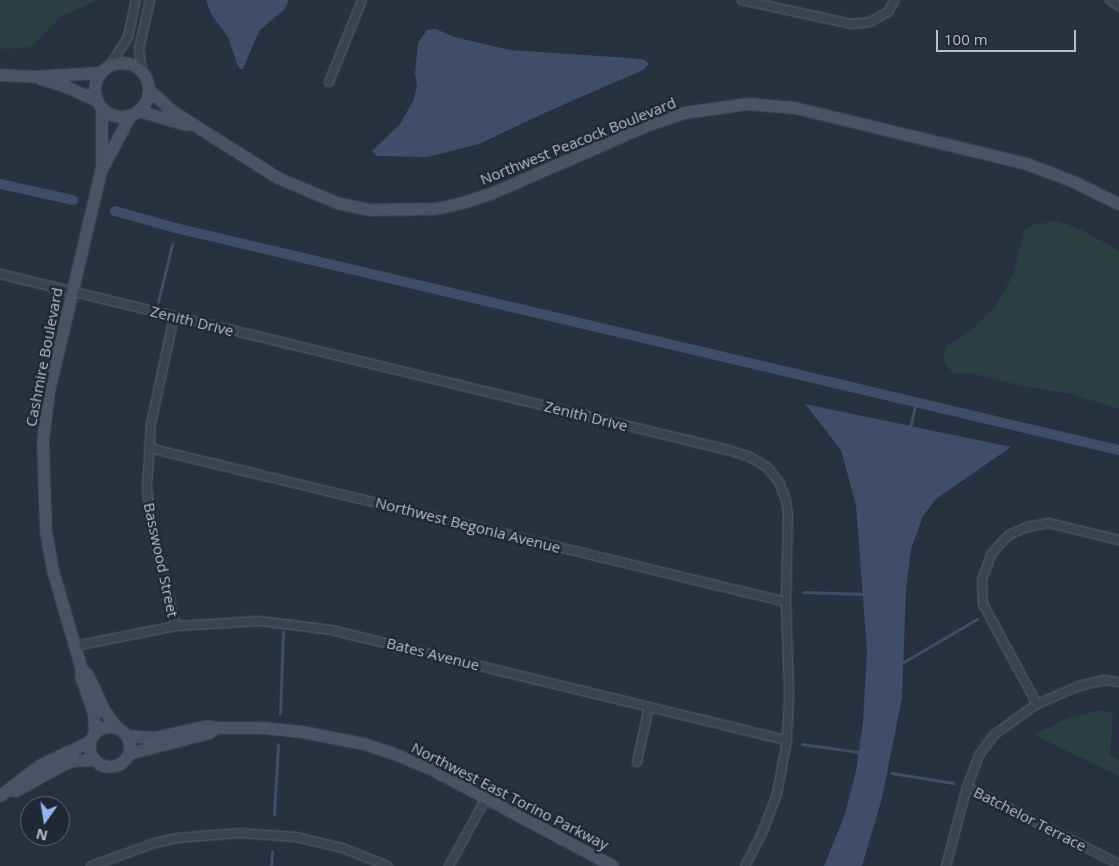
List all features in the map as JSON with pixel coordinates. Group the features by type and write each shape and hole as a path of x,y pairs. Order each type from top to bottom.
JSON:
{"street":[{"path":"100,104 95,93 97,78 110,65 128,36 136,0"},
{"path":"33,77 64,86 100,104 116,116 135,113 147,100 149,90 142,71 139,49 150,0"},
{"path":"329,82 362,0"},
{"path":"742,0 851,24 870,22 888,12 895,0"},
{"path":"1110,0 1119,6"},
{"path":"110,65 126,63 142,71"},
{"path":"0,75 33,77 100,73"},
{"name":"Northwest Peacock Boulevard","path":"149,90 172,111 278,178 337,203 371,210 421,210 444,207 491,194 649,125 684,113 748,104 795,108 1027,164 1074,182 1119,204"},
{"name":"Cashmire Boulevard","path":"95,732 94,714 81,677 82,670 53,571 46,532 43,489 43,441 50,392 102,168 100,104"},
{"name":"Northwest Peacock Boulevard","path":"135,113 165,117 203,131"},
{"name":"Cashmire Boulevard","path":"102,168 135,113"},
{"name":"Zenith Drive","path":"0,274 728,450 757,460 767,467 776,478 786,500 788,551 786,602 789,694 787,740 777,794 762,833 745,866"},
{"name":"Basswood Street","path":"174,317 155,398 146,489 152,534 176,626"},
{"name":"Northwest Begonia Avenue","path":"149,448 786,602"},
{"path":"1037,704 983,604 982,580 992,553 1009,535 1027,527 1049,523 1119,540"},
{"name":"Bates Avenue","path":"75,646 176,626 260,621 331,630 787,740"},
{"name":"Cashmire Boulevard","path":"82,670 88,675 104,710 118,730"},
{"path":"946,866 979,755 995,734 1037,704 1079,686 1104,680 1119,682"},
{"path":"637,762 650,707"},
{"name":"Northwest East Torino Parkway","path":"128,736 147,738 208,726 216,728 264,728 302,732 364,744 433,770 613,866"},
{"path":"10,790 16,791 65,764 75,761 95,760 113,767 124,762 130,754 128,736 118,730 106,727 95,732 90,742 90,750 95,760"},
{"name":"Northwest East Torino Parkway","path":"130,754 210,732 216,728"},
{"path":"0,796 10,790 13,784 41,765 90,742"},
{"name":"Batchelor Terrace","path":"968,787 1119,864"},
{"path":"449,866 486,798"},
{"path":"91,866 155,843 177,838 240,833 296,837 350,851 388,866"}],"green space":[{"path":"0,0 97,0 60,17 32,47 0,49"},
{"path":"1057,221 1081,229 1119,251 1119,409 1071,394 1022,386 971,373 953,373 945,363 946,346 971,330 994,309 1013,275 1025,229 1033,225"},
{"path":"1101,710 1113,713 1110,755 1119,760 1119,776 1035,735 1067,718"}],"water":[{"path":"206,0 289,0 285,9 259,31 243,69 240,69 228,37 211,14"},
{"path":"436,29 454,37 510,50 630,58 645,60 649,64 643,70 479,144 428,157 377,156 372,151 400,124 413,101 417,86 415,73 418,43 427,30"},
{"path":"805,404 1011,447 936,499 923,516 911,549 906,590 902,698 882,798 862,866 824,866 844,817 856,771 863,722 867,651 856,505 841,450"}],"waterway":[{"path":"0,184 73,200"},
{"path":"115,211 176,228 1119,450"},
{"path":"158,302 172,245"},
{"path":"910,428 916,402"},
{"path":"804,592 865,594"},
{"path":"902,663 977,619"},
{"path":"280,714 283,632"},
{"path":"802,744 859,752"},
{"path":"274,815 278,745"},
{"path":"892,773 953,783"},
{"path":"271,866 272,852"}]}
